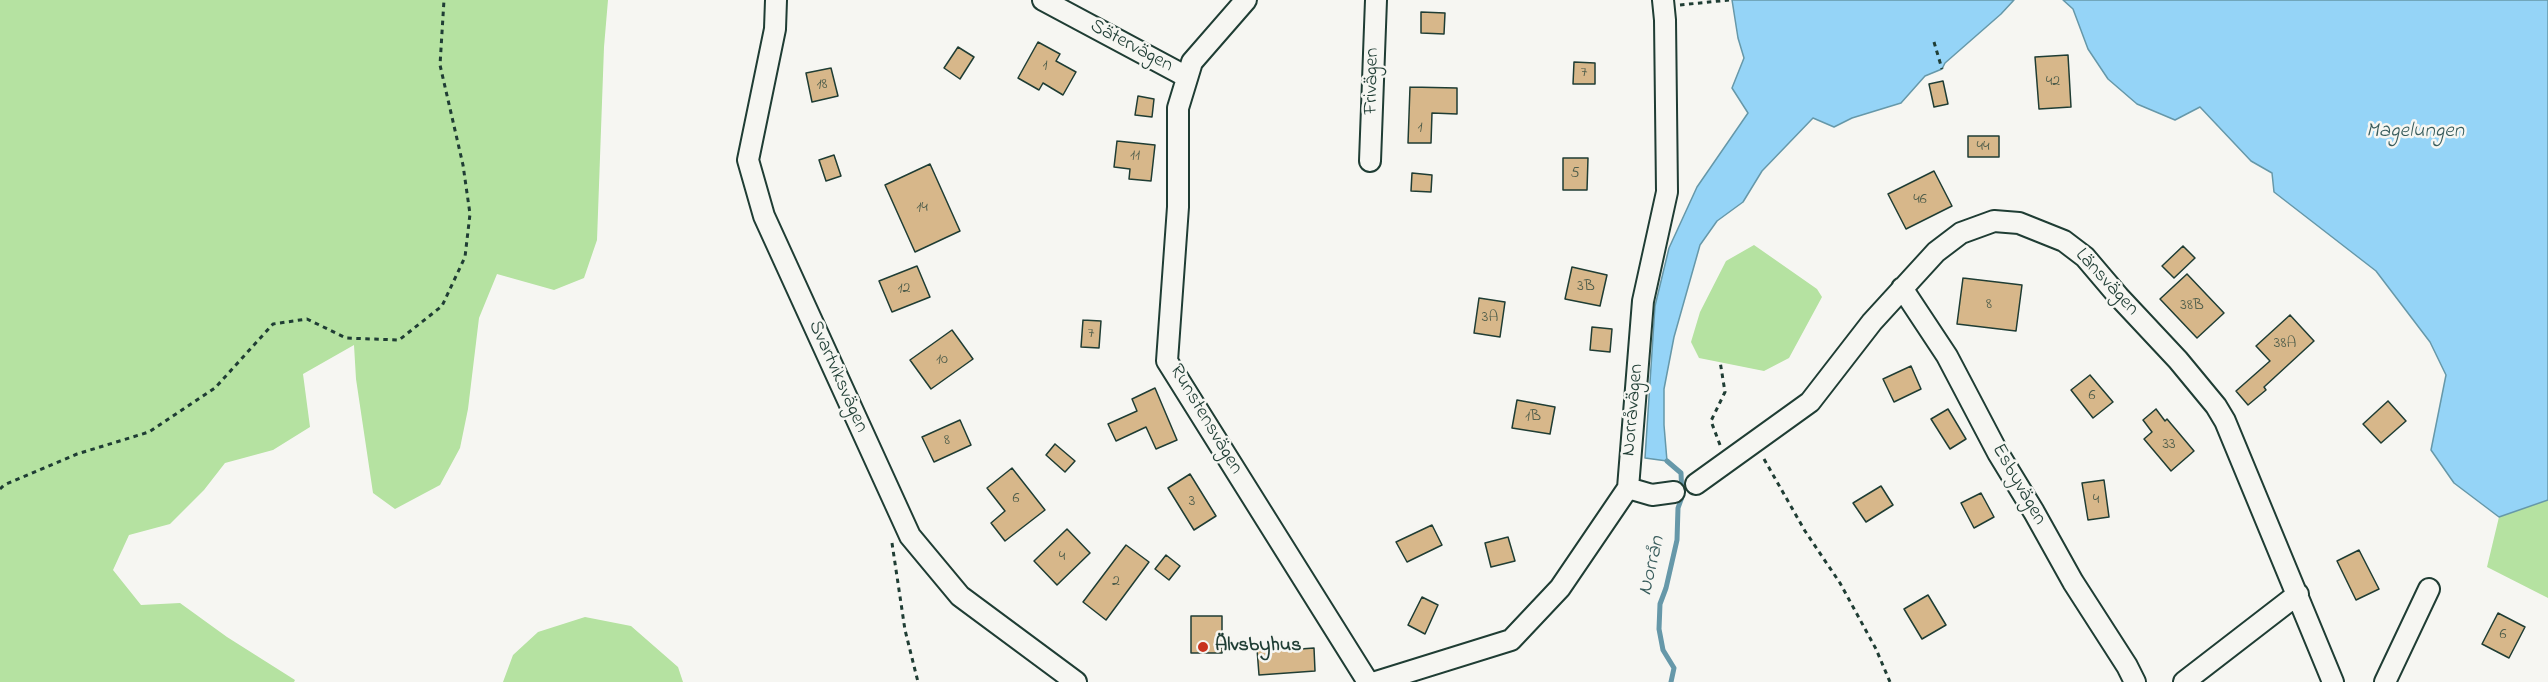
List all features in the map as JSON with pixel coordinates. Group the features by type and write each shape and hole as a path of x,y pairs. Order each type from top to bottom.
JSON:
{"street":[{"name":"Svartviksvägen","path":"776,0 775,29 748,160 764,216 910,536 960,596 1076,682"},
{"name":"Sätervägen","path":"1043,0 1187,77"},
{"name":"Runstensvägen","path":"1246,0 1192,62 1178,108 1178,207 1167,361 1368,682"},
{"name":"Frivägen","path":"1370,161 1377,0"},
{"name":"Norråvägen","path":"1376,682 1511,640 1560,588 1628,488 1643,301 1667,192 1663,0"},
{"name":"Länsvägen","path":"1696,484 1810,402 1872,322 1936,252 1961,233 1994,221 2019,223 2064,240 2085,257 2178,360 2216,406 2225,421 2333,682"},
{"name":"Esbyvägen","path":"1902,288 1947,356 1998,453 2073,582 2135,682"},
{"path":"1628,488 1652,495 1674,492"},
{"path":"2385,682 2429,589"},
{"path":"2184,682 2298,594"}],"path":[{"path":"0,489 4,485 77,454 149,432 215,388 273,324 307,319 346,338 399,340 442,306 465,258 470,214 463,165 440,65 444,0"},
{"path":"1695,3 1729,0"},
{"path":"1934,42 1942,69"},
{"path":"1720,362 1725,392 1711,421 1727,463"},
{"path":"1754,441 1805,531 1840,583 1876,650 1890,682"},
{"path":"899,513 890,524 892,558 905,630 918,682"}],"green space":[{"path":"0,0 608,0 604,47 597,240 584,278 554,290 497,274 479,318 468,409 460,448 440,485 395,509 373,493 356,379 354,345 303,374 310,427 273,450 225,463 204,490 170,524 129,535 113,570 141,605 180,603 227,637 295,680 294,682 0,682"},
{"path":"1754,245 1817,289 1822,297 1789,358 1764,371 1699,358 1691,342 1700,312 1726,261"},
{"path":"2548,500 2548,598 2487,567 2499,517"},
{"path":"585,617 631,626 678,667 683,682 503,682 513,655 538,632"}],"water":[{"path":"1732,0 2014,0 1945,63 1942,69 1925,76 1901,103 1852,118 1834,127 1813,118 1762,171 1743,202 1717,221 1700,245 1674,337 1664,389 1667,461 1645,458 1655,306 1669,248 1697,187 1748,113 1732,88 1744,58 1738,38"},
{"name":"Magelungen","path":"2063,0 2548,0 2548,500 2499,517 2454,483 2431,450 2446,375 2430,342 2376,271 2274,192 2272,173 2251,161 2200,107 2175,120 2137,104 2108,79 2088,49 2073,9"}],"building":[{"path":"1421,12 1445,13 1444,34 1421,33"},
{"path":"1038,42 1060,54 1056,61 1076,72 1063,95 1043,83 1039,90 1018,78"},
{"path":"958,47 974,57 960,79 944,68"},
{"path":"2068,55 2071,107 2039,109 2035,57"},
{"path":"1574,62 1595,63 1595,84 1573,84"},
{"path":"831,68 838,96 812,102 806,73"},
{"path":"1943,81 1948,104 1934,107 1929,84"},
{"path":"1410,87 1457,88 1457,114 1432,113 1431,143 1408,143"},
{"path":"1138,96 1154,99 1152,117 1135,115"},
{"path":"1968,136 1999,136 1999,157 1968,157"},
{"path":"1117,141 1155,145 1151,181 1129,179 1130,169 1114,167"},
{"path":"834,155 841,176 826,181 819,160"},
{"path":"1563,158 1588,158 1587,190 1563,190"},
{"path":"930,164 960,231 915,252 885,185"},
{"path":"1934,171 1952,206 1906,229 1888,194"},
{"path":"1412,173 1432,175 1431,192 1411,191"},
{"path":"2183,246 2195,258 2174,278 2162,266"},
{"path":"917,266 930,297 892,312 879,281"},
{"path":"1572,267 1607,275 1600,306 1565,299"},
{"path":"2187,274 2224,313 2197,338 2160,299"},
{"path":"1963,278 2022,285 2016,331 1957,324"},
{"path":"1479,298 1505,302 1500,337 1474,333"},
{"path":"2290,315 2314,341 2248,405 2236,391 2270,361 2256,346"},
{"path":"1083,320 1101,321 1099,348 1081,347"},
{"path":"1592,327 1612,329 1610,352 1590,350"},
{"path":"952,330 973,359 931,389 910,360"},
{"path":"1911,366 1921,389 1894,402 1883,379"},
{"path":"2090,375 2113,402 2093,418 2071,390"},
{"path":"1155,388 1177,440 1156,449 1146,427 1116,441 1108,424 1137,411 1132,399"},
{"path":"1517,400 1555,407 1550,434 1512,428"},
{"path":"2388,401 2406,421 2381,443 2363,424"},
{"path":"1948,409 1966,439 1950,449 1931,419"},
{"path":"2156,409 2194,451 2171,471 2144,439 2152,432 2143,420"},
{"path":"960,420 971,445 934,462 922,437"},
{"path":"1055,444 1075,461 1065,472 1046,455"},
{"path":"1012,468 1045,510 1005,541 991,523 1005,511 987,488"},
{"path":"1190,474 1216,516 1194,530 1168,488"},
{"path":"2104,480 2109,517 2088,520 2082,483"},
{"path":"1881,486 1893,505 1866,522 1853,503"},
{"path":"1981,493 1994,517 1974,528 1961,503"},
{"path":"1432,525 1442,545 1407,562 1396,542"},
{"path":"1067,529 1090,553 1057,585 1034,561"},
{"path":"1508,537 1515,561 1491,567 1485,543"},
{"path":"1126,545 1149,562 1106,620 1083,602"},
{"path":"2359,550 2379,589 2356,600 2337,561"},
{"path":"1166,555 1180,566 1169,580 1155,569"},
{"path":"1928,595 1946,625 1922,639 1904,609"},
{"path":"1422,597 1438,605 1425,634 1408,625"},
{"path":"2498,613 2525,627 2509,658 2482,644"},
{"path":"1191,616 1222,616 1222,653 1191,653"},
{"path":"1300,644 1300,649 1314,648 1315,671 1259,675 1257,649"}],"waterway":[{"name":"Norrån","path":"1667,461 1681,473 1682,497 1678,508 1677,540 1660,604 1659,629 1663,650 1674,668 1671,682"}],"place":[{"name":"Älvsbyhus","path":"1203,647"}]}
